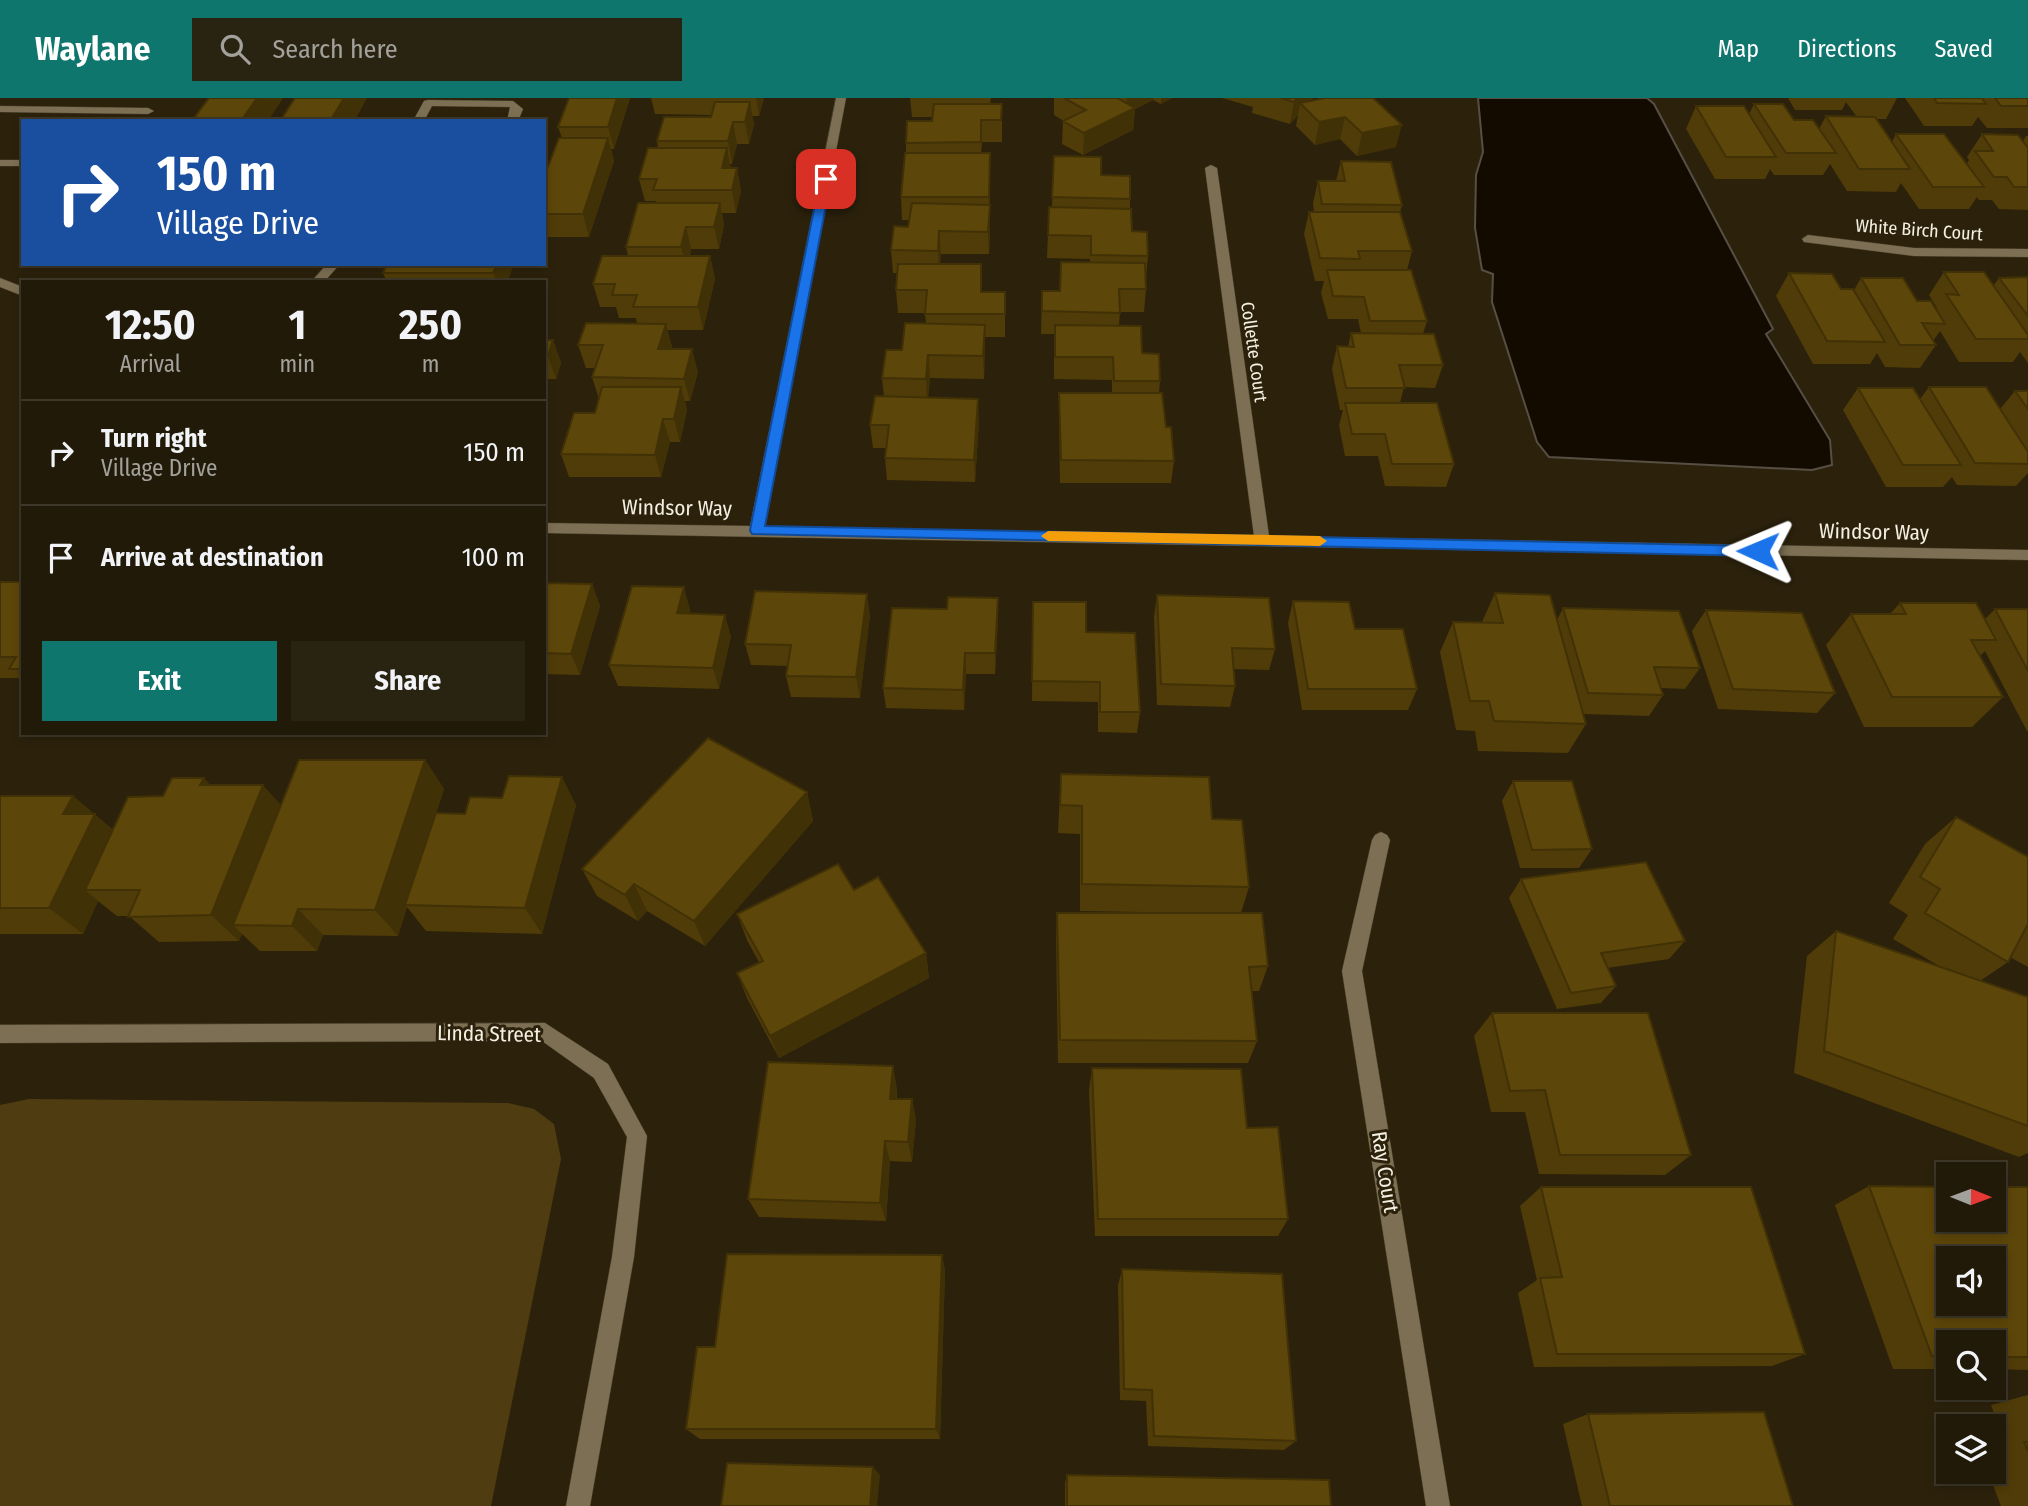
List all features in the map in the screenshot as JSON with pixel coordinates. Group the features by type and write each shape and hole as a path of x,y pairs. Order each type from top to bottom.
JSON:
{"street":[{"path":"757,530 841,98"},
{"path":"419,119 428,103 513,104 517,109 513,119"},
{"path":"0,109 148,111 142,119"},
{"path":"0,174 11,163"},
{"name":"Collette Court","path":"1211,168 1262,540"},
{"name":"White Birch Court","path":"1808,239 1914,251 2028,253"},
{"path":"319,280 332,266"},
{"path":"0,282 21,291"},
{"name":"Windsor Way","path":"546,528 2028,555"},
{"name":"Ray Court","path":"1381,840 1352,971 1438,1506"},
{"name":"Linda Street","path":"0,1034 545,1032 601,1071 637,1136 623,1257 578,1506"}],"shaded area":[{"path":"1478,98 1647,98 1654,104 1773,329 1766,334 1830,440 1832,465 1812,470 1549,457 1537,442 1492,302 1493,274 1482,270 1475,228 1476,175 1483,152"},
{"path":"29,1099 508,1103 534,1109 554,1124 561,1159 491,1506 0,1506 0,1105"}],"building":[{"path":"209,98 257,98 242,119 183,119 194,118"},
{"path":"295,98 344,98 332,118 282,118"},
{"path":"569,98 617,98 608,127 558,127"},
{"path":"1064,98 1117,98 1135,108 1084,133 1063,121 1086,110"},
{"path":"1281,98 1297,98 1294,102"},
{"path":"1325,98 1373,98 1402,125 1362,133 1345,117 1319,122 1300,103"},
{"path":"1934,98 1982,98 1986,104 1937,103"},
{"path":"1995,98 2028,98 2028,106 2001,106"},
{"path":"715,102 750,102 745,122 733,122 728,141 657,141 664,117 711,117"},
{"path":"934,104 1002,104 1001,120 981,120 981,142 906,143 907,121 932,121"},
{"path":"1754,104 1783,104 1794,120 1813,120 1836,153 1786,153"},
{"path":"1696,106 1744,106 1776,157 1726,157"},
{"path":"1826,116 1875,117 1910,169 1859,169"},
{"path":"1896,134 1944,134 1984,187 1933,187"},
{"path":"1982,134 2018,135 2028,148 2028,187 2014,187 2007,177 1994,177 1975,151 1993,151"},
{"path":"559,138 608,138 583,214 546,214 546,172"},
{"path":"648,148 727,148 722,168 737,168 732,190 653,190 657,179 639,179"},
{"path":"905,153 990,153 989,197 901,197"},
{"path":"1054,156 1101,157 1101,175 1130,176 1130,199 1052,197"},
{"path":"1341,161 1391,162 1402,205 1322,204 1318,181 1345,181"},
{"path":"638,203 720,203 714,227 686,227 681,247 626,247"},
{"path":"912,203 990,205 988,232 939,231 938,251 891,250 894,226 908,227"},
{"path":"1049,207 1131,209 1132,231 1147,232 1148,256 1091,255 1091,236 1048,235"},
{"path":"1309,212 1400,212 1412,251 1358,251 1360,259 1320,258"},
{"path":"602,256 710,256 698,307 633,307 637,295 612,295 615,284 593,284"},
{"path":"1061,262 1145,263 1146,289 1119,289 1120,313 1042,311 1042,291 1060,291"},
{"path":"898,264 981,264 981,292 1005,292 1005,314 925,314 927,290 896,290"},
{"path":"386,266 496,266 493,273 383,273"},
{"path":"1327,270 1411,270 1427,321 1370,321 1364,297 1333,296"},
{"path":"1944,272 1984,272 2028,335 2028,339 1976,339 1946,294 1959,295"},
{"path":"1789,273 1832,274 1841,289 1853,289 1885,342 1827,341"},
{"path":"2028,277 2028,316 1999,278"},
{"path":"1861,278 1903,278 1917,301 1931,301 1945,324 1922,323 1936,345 1900,345"},
{"path":"586,323 666,324 658,349 692,349 684,379 592,377 603,345 578,345"},
{"path":"905,323 985,325 983,356 928,355 926,379 882,378 886,350 902,350"},
{"path":"1055,325 1141,326 1142,353 1159,354 1160,381 1114,381 1113,357 1055,357"},
{"path":"1351,333 1434,334 1443,365 1399,365 1405,388 1346,388 1337,346 1354,347"},
{"path":"546,340 553,340 548,356"},
{"path":"602,387 681,387 674,419 663,419 655,455 561,454 574,413 595,413"},
{"path":"1929,387 1986,387 2028,452 2028,464 1975,463"},
{"path":"1858,388 1913,388 1961,465 1903,465"},
{"path":"2015,391 2028,391 2028,409"},
{"path":"1059,393 1162,393 1166,427 1171,427 1174,461 1061,460"},
{"path":"875,396 978,399 974,460 885,458 889,425 870,425"},
{"path":"1345,403 1437,403 1454,464 1392,464 1385,434 1352,434"},
{"path":"0,582 21,582 21,669 9,669 16,657 0,657"},
{"path":"546,583 592,584 571,654 546,653"},
{"path":"632,586 684,587 677,613 725,615 713,668 609,665"},
{"path":"755,591 867,594 856,677 786,676 791,645 745,644"},
{"path":"1495,593 1550,595 1586,724 1494,721 1489,701 1470,701 1453,622 1503,623"},
{"path":"1157,595 1269,598 1275,649 1232,648 1235,686 1161,684"},
{"path":"948,597 998,598 995,653 965,653 963,690 883,688 892,608 947,609"},
{"path":"1293,601 1349,602 1355,629 1403,629 1417,689 1308,689"},
{"path":"1033,602 1086,602 1086,632 1135,633 1140,712 1100,712 1100,682 1032,681"},
{"path":"1900,603 1976,603 1996,640 1971,640 2003,697 1892,697 1851,614 1906,614"},
{"path":"1563,608 1679,611 1700,668 1654,667 1663,695 1588,693"},
{"path":"1995,609 2028,609 2028,671"},
{"path":"1706,610 1802,613 1835,693 1733,689"},
{"path":"708,738 807,792 694,921 634,884 625,895 582,869"},
{"path":"299,760 425,760 375,910 298,909 292,926 233,925"},
{"path":"1061,774 1209,777 1212,819 1242,820 1249,887 1082,884 1082,806 1060,805"},
{"path":"509,776 562,777 525,908 405,905 436,813 465,814 470,797 502,798"},
{"path":"172,778 204,778 200,785 263,785 211,915 128,917 140,890 85,890 128,797 163,796"},
{"path":"1513,781 1572,781 1592,849 1532,850"},
{"path":"0,796 73,796 63,814 95,814 49,908 0,908"},
{"path":"1956,817 2028,857 2028,924 2008,962 1925,913 1940,889 1920,877"},
{"path":"1646,862 1685,941 1601,953 1616,986 1571,993 1521,879"},
{"path":"838,864 854,890 878,877 926,953 770,1036 737,973 763,961 737,914"},
{"path":"1057,913 1262,913 1268,966 1249,967 1257,1041 1060,1040"},
{"path":"1836,931 2028,997 2028,1126 1824,1051"},
{"path":"1492,1013 1648,1013 1691,1155 1560,1155 1545,1090 1510,1091"},
{"path":"768,1062 893,1066 890,1099 912,1099 908,1142 885,1141 880,1203 748,1199"},
{"path":"1092,1068 1241,1069 1247,1128 1278,1127 1288,1219 1098,1219"},
{"path":"1869,1186 1936,1187 1936,1232 2006,1232 2006,1187 2028,1187 2028,1357 2006,1357 2006,1330 1936,1330 1936,1356 1932,1356"},
{"path":"1541,1187 1751,1187 1805,1354 1557,1354 1540,1278 1562,1277"},
{"path":"727,1254 942,1255 936,1429 686,1429 697,1347 715,1347"},
{"path":"1122,1269 1282,1274 1296,1441 1154,1436 1152,1390 1124,1389"},
{"path":"1764,1412 1793,1506 1610,1506 1588,1414"},
{"path":"727,1463 873,1467 870,1506 721,1506"},
{"path":"1067,1475 1329,1480 1331,1506 1067,1506"}],"slow traffic":[{"path":"1048,536 1320,541"}],"route":[{"path":"826,179 757,530 1758,551"}]}
